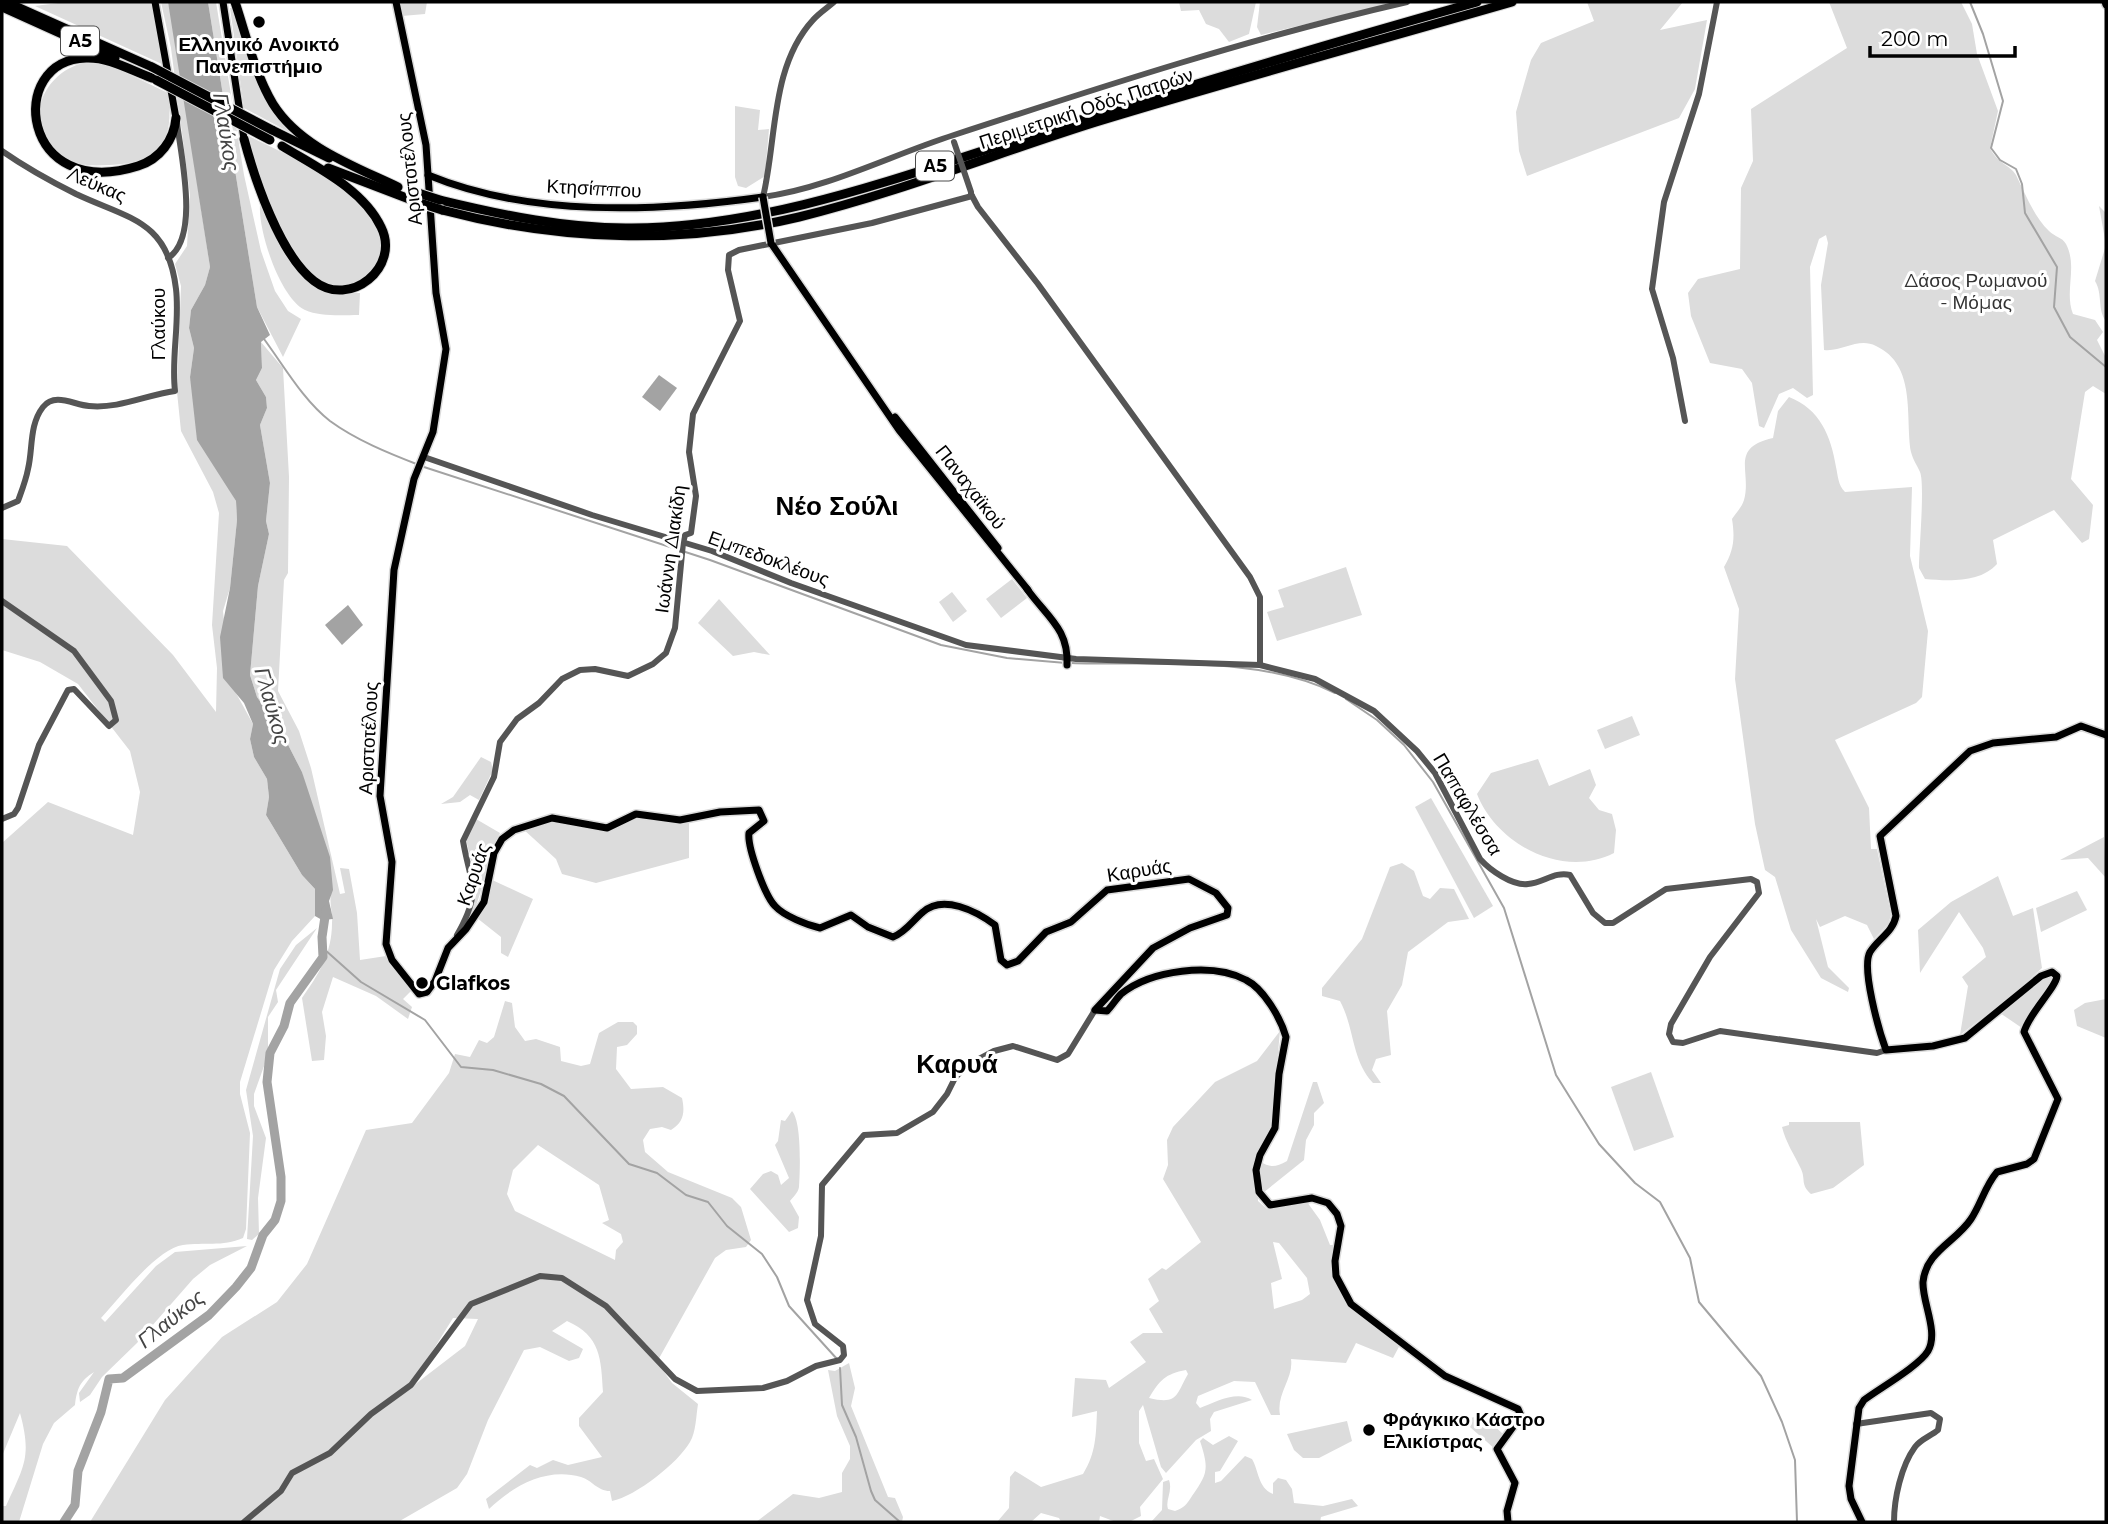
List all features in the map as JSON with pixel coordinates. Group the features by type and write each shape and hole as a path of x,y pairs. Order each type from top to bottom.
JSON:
{"highway":[{"name":"Περιμετρική Οδός Πατρών","path":"6,2 152,67 271,135 282,146 357,181 532,229 606,236 703,232 788,219 1225,82 1512,2"},
{"path":"235,2 264,84 283,118 324,150 398,187"},
{"name":"Περιμετρική Οδός Πατρών","path":"441,205 611,228 696,224 755,216 872,185 1253,66 1477,2"},
{"name":"Περιμετρική Οδός Πατρών","path":"2,8 82,42 271,135 398,187 416,197"},
{"path":"154,79 94,58 73,60 55,69 37,96 35,121 44,146 64,164 77,168 134,167 162,151 173,132 176,118"},
{"path":"244,139 265,205 305,273 315,282 336,290 363,284 374,275 383,260 386,243 380,225 345,187 282,146"}],"main road":[{"path":"155,2 176,118"},
{"path":"223,2 244,139"},
{"name":"Αριστοτέλους","path":"396,2 421,117 436,293 446,349 434,428 417,471 394,576 380,796 392,862 386,944 392,960 420,994"},
{"name":"Κτησίππου","path":"428,175 500,195 576,204 646,206 763,197"},
{"path":"763,197 771,243"},
{"name":"Παναχαϊκού","path":"771,243 899,430 1064,637 1069,650 1067,662"},
{"path":"1862,1522 1849,1486 1859,1408 1864,1400 1929,1348 1931,1336 1923,1282 1932,1256 1971,1219 1992,1178 2001,1170 2031,1161 2058,1099 2024,1032 2041,999 2056,982 2057,976 2046,972 1962,1039 1933,1046 1886,1049 1867,968 1871,951 1891,929 1896,916 1880,844 1882,831 1970,751 1993,743 2056,737 2081,726 2106,735"},
{"name":"Καρυάς","path":"420,994 432,987 454,940 467,929 484,902 495,853 502,839 524,825 552,818 607,828 636,814 680,820 720,812 759,810 763,813 764,821 749,833 748,844 769,899 780,910 820,928 851,915 868,927 894,937 926,909 940,905 956,905 995,925 1000,960 1007,965 1018,961 1042,934 1071,922 1107,890 1189,879 1224,900 1228,908 1225,917 1190,928 1153,948 1095,1010"},
{"path":"1095,1010 1107,1011 1122,994 1154,978 1214,971 1244,979 1254,985 1286,1037 1279,1074 1277,1120 1257,1166 1260,1196 1270,1205 1312,1198 1330,1205 1341,1228 1335,1261 1336,1276 1351,1304 1445,1376 1518,1409 1521,1416 1497,1449 1515,1483 1507,1511 1508,1522"}],"street":[{"path":"834,2 810,24 786,69 776,110 771,161 763,197 803,189 1236,45 1407,2"},
{"path":"1685,421 1673,358 1652,289 1664,202 1699,94 1717,2"},
{"path":"169,258 180,247 185,226 184,180 176,118"},
{"path":"953,139 972,194 1250,577 1260,597 1260,665"},
{"name":"Λεύκας","path":"2,151 68,190 142,221 155,233 169,258"},
{"name":"Ιωάννη Διακίδη","path":"454,940 474,895 474,879 463,841 494,777 503,737 517,719 566,676 586,668 628,676 664,656 675,628 683,543 685,536 691,533 696,496 689,452 693,414 740,321 728,257 739,250 872,223 972,194"},
{"name":"Γλαύκου","path":"2,508 18,500 29,469 30,444 40,412 48,402 60,399 96,406 130,403 174,391 177,295 169,258"},
{"name":"Εμπεδοκλέους","path":"423,459 683,543 947,640 1067,662"},
{"path":"691,533 693,547"},
{"path":"2,601 58,637 74,652 111,701 116,720 109,726 74,689 68,690 39,745 18,808 14,814 2,819"},
{"name":"Παπαφλέσσα","path":"1067,662 1260,665 1315,679 1374,711 1434,773 1480,859 1489,869 1522,884 1559,874 1570,875 1593,913 1605,923 1613,923 1666,889 1754,880 1759,893 1710,957 1671,1024 1670,1034 1674,1042 1680,1044 1720,1031 1877,1053 1886,1049"},
{"name":"Καρυάς","path":"244,1522 281,1492 292,1473 330,1453 371,1414 411,1385 471,1304 540,1276 569,1280 606,1306 675,1378 697,1391 763,1388 787,1381 816,1366 839,1361 844,1353 841,1342 812,1319 807,1300 821,1231 822,1187 862,1136 868,1133 897,1133 933,1112 960,1072 994,1051 1013,1046 1056,1060 1068,1054 1095,1010"},
{"path":"1857,1424 1931,1413 1940,1419 1937,1431 1919,1442 1911,1455 1898,1492 1894,1522"}],"green space":[{"path":"66,2 151,2 164,65 35,6"},
{"path":"161,2 168,2 174,31 210,267 205,285 191,310 189,328 194,348 190,377 222,477 236,501 237,520 230,588 223,611 231,684 253,724 250,739 254,757 267,779 269,797 266,815 302,875 315,889 315,916 292,941 274,970 240,1082 240,1094 250,1133 246,1229 243,1238 228,1242 183,1245 161,1255 101,1318 105,1322 156,1266 175,1252 247,1246 210,1265 193,1279 137,1343 102,1377 90,1395 80,1402 79,1393 94,1372 82,1382 75,1405 54,1423 43,1444 19,1522 2,1522 2,1506 6,1506 17,1481 26,1451 20,1413 2,1456 2,843 48,802 133,835 140,792 130,751 78,684 40,662 2,650 2,539 67,546 173,655 216,712 217,668 212,625 219,513 213,492 181,431 177,392 181,286 175,264 187,246 190,195 171,48"},
{"path":"208,2 216,2 244,175 261,251 275,291 288,311 301,319 283,357 257,307"},
{"path":"400,2 427,2 425,14 402,16"},
{"path":"1179,2 1256,2 1249,34 1229,42 1219,29 1206,24 1199,10 1181,11"},
{"path":"1260,2 1398,2 1261,35 1257,27"},
{"path":"1587,2 1683,2 1660,30 1707,20 1695,89 1679,118 1527,176 1519,151 1516,112 1531,60 1541,43 1594,21"},
{"name":"Δάσος Ρωμανού - Μόμας","path":"1829,2 1961,2 1972,24 1977,54 1998,111 1990,148 2016,175 2039,219 2051,233 2066,244 2071,261 2070,297 2073,314 2095,320 2103,332 2097,340 2106,358 2106,394 2093,386 2085,392 2071,479 2093,505 2089,539 2082,543 2054,510 1993,540 1997,564 1982,575 1954,580 1925,579 1919,568 1921,479 1911,452 1904,379 1889,355 1876,346 1863,343 1824,350 1821,285 1828,243 1826,235 1819,239 1810,267 1813,395 1807,398 1793,388 1779,394 1764,428 1759,426 1752,383 1742,369 1710,363 1691,316 1688,293 1698,279 1740,269 1741,188 1753,161 1751,109 1847,48"},
{"path":"230,8 233,8 251,62 300,138 244,108"},
{"path":"83,63 108,64 168,93 170,110 166,137 151,155 126,163 84,165 67,160 49,145 39,118 46,90 68,69"},
{"path":"735,106 760,110 758,130 769,129 765,176 746,188 738,186 735,177"},
{"path":"249,136 330,180 351,195 367,212 378,230 381,249 373,271 358,282 337,286 327,284 314,275 288,240 277,218 258,172"},
{"path":"260,205 287,255 304,278 326,292 360,293 359,315 318,314 305,310 296,303 272,263 263,231"},
{"path":"2099,206 2106,213 2106,245"},
{"path":"2106,245 2106,321 2095,281"},
{"path":"261,342 283,368 289,477 288,573 284,580 278,691 299,731 311,768 340,894 345,893 340,868 349,869 357,913 360,960 386,956 412,990 403,999 412,1007 408,1019 376,996 333,977 322,1012 326,1036 324,1060 312,1061 302,998 319,972 330,944 332,890 302,772 282,733 257,697 250,675 258,586 269,534 266,521 270,483 260,425 267,408 266,397 256,380 262,368"},
{"path":"1789,397 1809,409 1822,425 1845,492 1912,487 1910,556 1928,631 1922,697 1916,703 1835,740 1869,808 1871,849 1877,849 1891,915 1888,924 1874,939 1867,925 1845,916 1820,927 1816,919 1828,967 1849,988 1848,992 1821,978 1791,930 1775,877 1765,870 1755,824 1735,679 1739,609 1724,567 1733,544 1732,519 1744,500 1747,454 1759,442 1773,438 1778,411"},
{"path":"1346,567 1362,615 1277,641 1267,612 1284,607 1278,590"},
{"path":"1012,579 1027,598 1001,618 986,599"},
{"path":"952,592 967,611 953,622 939,602"},
{"path":"719,599 770,655 754,652 733,656 698,623"},
{"path":"1632,716 1640,735 1605,749 1597,730"},
{"path":"481,757 491,762 493,770 479,800 470,795 460,802 441,804 453,797"},
{"path":"1538,759 1549,786 1590,769 1596,785 1589,798 1599,810 1612,814 1616,830 1614,853 1594,860 1574,862 1554,859 1516,842 1487,812 1477,794 1491,773"},
{"path":"1431,798 1493,906 1474,918 1415,807"},
{"path":"640,816 689,821 689,858 596,883 562,874 556,859 522,828 553,820 602,831"},
{"path":"476,819 500,833 490,856 478,900 467,924 476,886 466,839"},
{"path":"2104,837 2106,878 2088,858 2060,860"},
{"path":"1402,863 1414,871 1423,896 1430,899 1440,888 1454,889 1469,919 1448,922 1408,952 1402,985 1387,1011 1391,1055 1376,1059 1372,1070 1381,1083 1373,1083 1361,1064 1340,1001 1322,996 1322,988 1362,939 1390,867"},
{"path":"1998,876 2013,916 2033,908 2042,968 1960,1035 1968,986 1962,977 1986,957 1983,948 1959,912 1920,973 1918,930 1951,902"},
{"path":"490,879 533,899 508,957 501,953 501,937 477,918"},
{"path":"2077,891 2087,910 2041,932 2036,908"},
{"path":"317,928 276,990 278,1002 268,1017 268,1055 254,1094 254,1106 266,1138 258,1198 259,1234 252,1240 247,1239 253,1136 246,1090 280,969 296,945"},
{"path":"2052,973 2054,982 2022,1028 2000,1013 2038,981"},
{"path":"2106,999 2106,1038 2077,1026 2074,1010 2085,1003"},
{"path":"505,1001 512,1003 515,1027 525,1041 536,1039 560,1047 561,1061 581,1066 590,1064 599,1033 618,1022 633,1022 637,1026 637,1034 627,1045 617,1047 616,1069 631,1089 663,1087 682,1098 683,1108 681,1120 671,1130 662,1127 650,1129 643,1140 645,1152 668,1172 732,1198 741,1207 751,1240 746,1247 726,1250 715,1258 657,1362 672,1383 698,1404 694,1434 684,1450 666,1469 622,1498 612,1501 610,1491 585,1478 555,1475 519,1486 489,1509 486,1499 530,1465 537,1468 553,1460 568,1465 602,1457 579,1426 579,1418 603,1392 600,1359 587,1334 567,1321 552,1331 583,1349 579,1358 569,1361 540,1347 524,1350 488,1420 467,1474 457,1488 398,1522 90,1522 165,1400 222,1337 277,1302 307,1264 366,1130 412,1123 449,1073 455,1054 470,1057 479,1040 487,1043 494,1037","holes":["538,1145 599,1185 609,1220 602,1223 621,1234 623,1242 616,1250 615,1260 515,1211 507,1194 513,1170","453,1318 478,1319 465,1346 409,1389"]},
{"path":"1280,1031 1271,1127 1255,1158 1274,1166 1287,1161 1313,1082 1317,1082 1324,1103 1314,1113 1314,1125 1306,1140 1304,1160 1258,1197 1258,1201 1267,1209 1307,1202 1320,1220 1330,1245 1335,1245 1331,1261 1339,1290 1347,1303 1401,1343 1393,1358 1356,1343 1346,1363 1291,1359 1290,1373 1280,1400 1280,1415 1271,1415 1255,1382 1234,1381 1198,1396 1196,1403 1200,1408 1233,1397 1252,1400 1214,1412 1210,1419 1211,1431 1196,1440 1166,1473 1161,1467 1143,1405 1139,1411 1139,1443 1146,1461 1154,1459 1163,1479 1140,1507 1141,1516 1131,1521 1116,1522 1100,1516 1099,1522 1061,1522 1059,1518 1041,1513 1031,1522 997,1522 1009,1508 1010,1477 1015,1471 1041,1487 1083,1474 1095,1444 1097,1411 1072,1417 1075,1378 1106,1380 1109,1388 1146,1362 1130,1342 1143,1333 1163,1333 1149,1309 1159,1301 1148,1279 1162,1268 1166,1270 1201,1242 1163,1179 1168,1165 1167,1140 1173,1127 1215,1082 1257,1061","holes":["1273,1242 1279,1243 1307,1278 1310,1294 1302,1300 1274,1309 1271,1283 1282,1279","1186,1370 1188,1374 1175,1396 1166,1400 1149,1398 1164,1379"]},
{"path":"1651,1072 1674,1137 1634,1151 1611,1087"},
{"path":"792,1111 799,1136 800,1170 797,1193 790,1201 799,1217 798,1228 789,1232 750,1189 763,1174 771,1171 778,1175 781,1185 789,1178 775,1145 781,1120 785,1121"},
{"path":"1789,1122 1860,1122 1864,1165 1833,1188 1811,1194 1782,1127 1789,1125"},
{"path":"849,1363 855,1388 851,1406 888,1497 895,1498 903,1517 902,1522 756,1522 793,1494 819,1498 842,1492 842,1473 850,1459 850,1446 837,1416 828,1370 835,1371"},
{"path":"1483,1415 1505,1436 1495,1449 1462,1420"},
{"path":"1347,1421 1352,1441 1319,1458 1303,1458 1294,1450 1287,1434"},
{"path":"1229,1436 1238,1441 1220,1471 1215,1472 1215,1483 1221,1481 1245,1456 1252,1459 1264,1488 1273,1494 1273,1483 1278,1478 1286,1480 1292,1489 1294,1503 1323,1506 1352,1499 1358,1506 1321,1517 1320,1522 1151,1522 1162,1510 1163,1482 1169,1480 1167,1506 1175,1511 1187,1503 1201,1482 1206,1465 1200,1441 1203,1438 1213,1445"}],"water":[{"path":"168,2 208,2 257,307 270,335 261,342 262,368 256,380 266,397 267,408 260,425 270,483 266,521 269,534 258,586 250,675 257,697 282,733 302,772 330,857 333,890 329,901 333,919 322,920 315,916 315,889 302,875 266,815 269,797 267,779 254,757 250,739 253,724 244,703 223,678 220,637 230,588 237,520 236,501 197,440 190,377 194,348 189,328 191,310 205,285 210,267"},
{"path":"659,375 677,388 660,411 642,397"},
{"path":"348,605 363,625 342,645 325,625"}],"waterway":[{"path":"1970,2 1983,34 2003,101 1991,148 2000,160 2016,169 2022,184 2025,213 2057,267 2054,307 2070,337 2106,367"},
{"path":"264,339 320,413 361,440 419,465"},
{"path":"424,467 710,560 941,645 1007,658 1066,663"},
{"path":"1071,663 1240,668 1305,681 1335,693"},
{"path":"1346,699 1377,720 1404,745 1433,782 1504,908 1556,1075 1599,1144 1635,1183 1660,1202 1690,1258 1699,1302 1761,1376 1782,1422 1795,1460 1797,1522"},
{"name":"Γλαύκος","path":"64,1522 75,1505 78,1471 101,1412 109,1379 123,1378 209,1315 251,1268 263,1235 275,1220 281,1201 281,1177 267,1082 270,1053 284,1026 290,1003 323,957 322,937 326,910"},
{"path":"324,949 361,982 425,1020 461,1067 493,1070 541,1084 564,1096 629,1164 657,1173 686,1195 708,1202 727,1226 762,1254 777,1277 789,1306 837,1359"},
{"path":"840,1368 842,1405 856,1437 871,1491 875,1500 900,1522"}],"place":[{"name":"Ελληνικό Ανοικτό Πανεπιστήμιο","path":"259,22"},
{"name":"Glafkos","path":"422,983"},
{"name":"Φράγκικο Κάστρο Ελικίστρας","path":"1369,1430"}],"district":[{"name":"Νέο Σούλι","path":"837,506"},
{"name":"Καρυά","path":"957,1064"}]}
